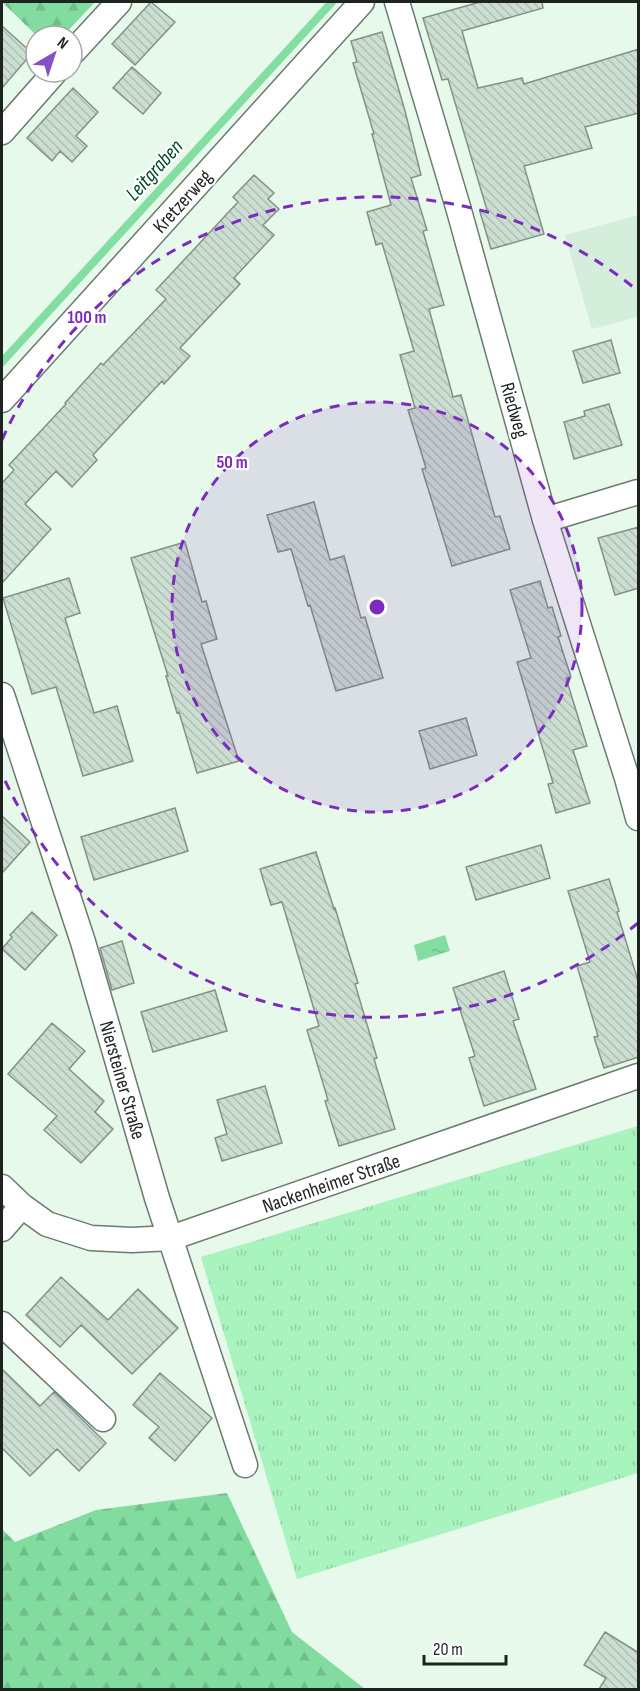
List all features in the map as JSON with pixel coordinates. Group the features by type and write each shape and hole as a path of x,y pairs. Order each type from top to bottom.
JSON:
{"street":[{"path":"84,40 119,2"},
{"name":"Kretzerweg","path":"2,400 362,2"},
{"name":"Riedweg","path":"397,2 458,207 545,520 633,776 639,818"},
{"path":"2,132 44,84"},
{"path":"545,520 639,492"},
{"name":"Niersteiner Straße","path":"2,695 84,942 157,1198 245,1465"},
{"name":"Nackenheimer Straße","path":"2,1187 22,1206 47,1224 91,1238 132,1240 171,1238 639,1076"},
{"path":"2,1229 22,1206"},
{"path":"2,1324 103,1419"}],"shaded area":[{"path":"638,215 638,317 592,329 565,235"}],"green space":[{"path":"2,2 95,2 74,24 25,24"},
{"path":"638,1126 638,1473 297,1579 201,1257"},
{"path":"227,1493 292,1632 365,1689 2,1689 2,1529 15,1542 96,1510"}],"water":[{"path":"445,935 450,951 418,961 414,945"}],"building":[{"path":"151,2 175,22 135,65 112,44"},
{"path":"480,2 542,2 543,8 462,31 478,88 522,78 524,84 639,49 639,113 585,127 592,148 524,166 544,234 491,249 480,212 487,210 448,79 442,80 423,18"},
{"path":"2,26 24,46 24,62 2,88"},
{"path":"382,32 421,175 411,178 427,230 423,231 444,305 429,309 453,397 461,395 495,517 500,516 510,549 452,566 422,469 426,468 408,410 415,408 400,355 414,351 382,243 376,245 367,212 391,205 372,134 374,134 353,63 357,62 351,41"},
{"path":"132,67 161,93 143,114 113,88"},
{"path":"73,88 98,112 76,136 87,146 72,162 60,151 52,161 27,138"},
{"path":"254,175 274,193 268,199 279,209 263,225 274,235 234,278 240,284 180,348 190,356 164,384 162,381 93,455 97,460 72,487 56,471 25,504 51,529 2,583 2,483 14,470 9,465 101,363 103,365 166,299 156,290 238,202 233,197"},
{"path":"611,340 620,373 583,383 573,351"},
{"path":"609,404 622,445 574,459 564,422 585,416 584,411"},
{"path":"314,502 330,560 344,556 361,618 365,617 383,678 336,691 291,549 278,552 267,515"},
{"path":"639,527 639,588 615,595 598,538"},
{"path":"185,542 202,602 206,601 217,639 201,644 239,761 197,773 131,558"},
{"path":"69,578 80,613 65,618 94,713 117,706 133,761 83,776 56,687 32,694 3,598"},
{"path":"540,581 548,608 552,607 561,636 558,637 571,677 566,678 587,746 573,750 590,803 556,813 548,784 553,783 517,662 531,658 510,590"},
{"path":"466,718 477,755 430,769 419,731"},
{"path":"175,808 188,851 94,880 81,837"},
{"path":"2,816 30,842 2,873"},
{"path":"541,845 550,878 476,900 466,867"},
{"path":"316,852 358,983 355,984 377,1058 374,1059 395,1129 339,1146 307,1030 319,1026 282,902 271,905 260,869"},
{"path":"609,879 639,984 639,1057 604,1068 594,1037 598,1036 577,966 590,962 568,891"},
{"path":"32,912 57,935 25,970 2,949 12,937 10,935"},
{"path":"122,941 134,983 112,990 100,948"},
{"path":"504,971 519,1019 513,1021 536,1089 484,1106 469,1058 475,1056 453,988"},
{"path":"215,990 227,1031 153,1052 141,1012"},
{"path":"52,1023 85,1051 69,1069 104,1101 95,1112 113,1129 81,1163 44,1130 57,1116 8,1074"},
{"path":"265,1086 282,1143 222,1161 215,1138 227,1134 217,1100"},
{"path":"61,1277 108,1320 138,1289 178,1328 132,1374 81,1325 60,1347 26,1315"},
{"path":"2,1369 40,1406 54,1392 106,1443 79,1471 57,1449 30,1476 2,1448"},
{"path":"160,1373 212,1418 175,1461 149,1438 159,1427 133,1405"},
{"path":"605,1632 639,1653 639,1689 599,1689 606,1678 584,1665"}],"waterway":[{"name":"Leitgraben","path":"2,362 332,2"}]}
